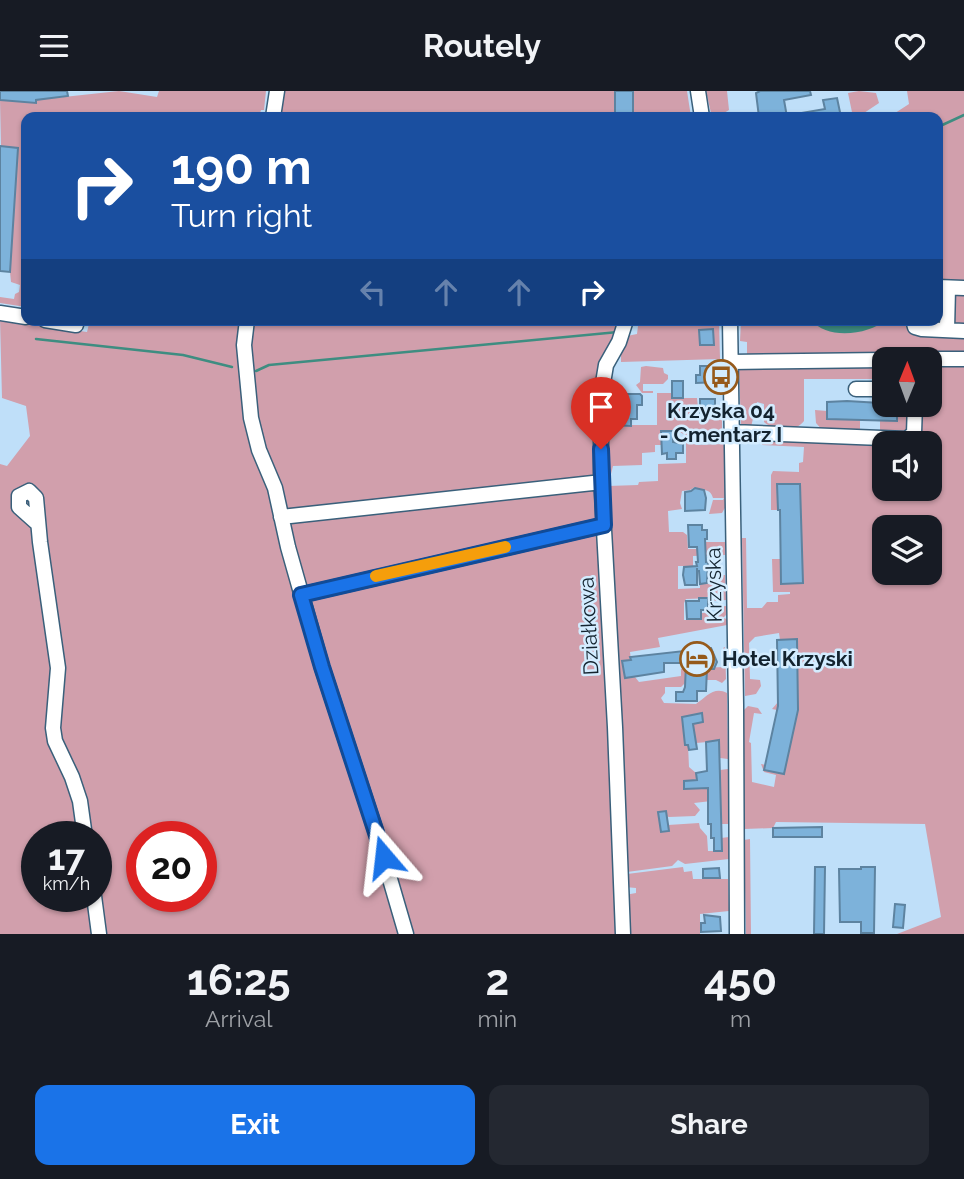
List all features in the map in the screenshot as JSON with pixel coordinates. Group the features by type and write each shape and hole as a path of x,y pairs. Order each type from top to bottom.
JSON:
{"street":[{"path":"274,112 277,91"},
{"path":"698,91 701,112"},
{"path":"947,330 943,288 964,288"},
{"path":"0,313 21,316"},
{"path":"246,326 244,345 251,418 259,450 275,488 322,667 378,838 406,934"},
{"name":"Działkowa","path":"622,934 615,727 602,482 601,395 606,365 619,342 624,326"},
{"name":"Krzyska","path":"730,326 737,934"},
{"path":"917,326 964,331"},
{"path":"942,359 964,359"},
{"path":"731,362 872,360"},
{"path":"856,389 872,389"},
{"path":"732,432 907,439 914,433 915,417"},
{"path":"281,517 602,482"},
{"path":"38,523 58,668 52,729 80,801 83,821"},
{"path":"301,595 604,525"},
{"path":"96,912 99,934"}],"shaded area":[{"path":"119,91 157,97 159,91 266,91 264,110 260,112 21,112 21,306 0,303 0,297 14,299 20,285 11,282 10,272 18,148 1,146 0,100 35,103 36,100"},
{"path":"283,91 687,91 690,112 280,112"},
{"path":"706,91 727,91 729,110 711,112"},
{"path":"907,91 964,91 964,934 897,934 941,917 925,824 776,822 773,828 744,829 744,710 748,706 758,708 762,714 754,713 749,742 752,782 774,787 776,775 764,772 761,764 766,765 765,770 784,774 797,714 772,709 778,702 797,701 796,639 780,640 779,633 755,637 749,643 750,679 760,680 761,686 756,694 745,696 742,538 746,538 747,608 762,608 767,602 778,602 778,595 790,594 773,592 772,559 780,559 781,584 803,583 800,484 778,485 778,510 771,510 771,475 773,471 799,472 804,447 762,445 762,439 872,443 872,501 942,501 942,431 920,431 921,417 942,417 942,347 872,347 872,379 804,379 804,421 800,425 779,429 768,425 764,422 764,404 757,402 751,427 741,427 739,368 747,355 747,342 740,341 741,326 943,326 943,112 897,112 909,104"},
{"path":"848,93 876,93 879,103 866,112 852,112"},
{"path":"0,319 21,322 21,326 47,326 87,332 88,326 241,326 236,342 241,362 249,359 251,326 619,326 604,361 620,934 0,934 0,464 7,466 30,436 26,406 2,398"},
{"path":"638,326 719,326 720,359 621,362 621,346 627,336 637,334"},
{"path":"818,326 876,326 859,332 827,331"},
{"path":"641,367 663,368 668,375 663,384 643,384 643,391 653,393 642,393 636,385 640,382"},
{"path":"657,393 672,393 673,398 697,398 698,408 692,408 692,420 722,419 722,440 691,438 676,430 661,430 661,445 655,445 655,452 642,453 642,465 613,466 608,486 658,481 658,464 686,463 686,442 697,445 724,444 726,506 722,513 709,514 713,500 724,498 713,498 708,491 695,487 682,491 682,509 668,511 669,532 683,532 687,535 688,549 706,549 706,542 725,542 725,555 693,556 693,566 678,566 678,589 700,588 700,575 725,575 726,600 686,599 684,620 702,620 702,613 717,612 717,607 726,606 726,615 723,618 727,619 727,625 658,638 660,647 630,652 631,660 623,661 625,678 635,677 639,682 681,676 681,669 723,667 725,647 726,679 722,683 716,680 688,680 681,687 665,687 661,698 664,703 696,704 714,692 727,693 728,759 720,758 719,741 696,743 695,738 684,740 684,745 688,745 689,767 696,773 697,779 684,782 685,789 720,788 720,770 728,769 729,824 721,824 720,800 694,803 700,810 695,816 669,817 665,811 658,812 661,832 668,825 699,823 707,836 708,851 722,851 721,838 729,837 729,859 685,864 678,860 672,866 627,872 683,867 684,872 692,871 693,879 728,879 729,911 700,914 700,934 626,934 625,895 636,893 636,888 625,887 609,560 607,425 657,425"},
{"path":"815,410 827,411 827,419 860,419 860,432 823,431 816,423"},
{"path":"886,417 910,417 910,431 880,431 880,420"},
{"path":"750,839 751,934 746,934 744,840"}],"building":[{"path":"0,91 67,91 68,96 36,100 36,103 0,100"},
{"path":"615,91 633,91 633,112 615,112"},
{"path":"810,91 811,95 784,100 786,112 758,112 756,93"},
{"path":"837,98 840,112 807,112 825,109 823,100"},
{"path":"0,146 18,148 10,272 0,271"},
{"path":"713,329 714,345 700,345 699,330"},
{"path":"700,366 714,366 714,375 719,375 719,382 696,383"},
{"path":"672,381 683,381 683,398 672,398"},
{"path":"627,394 642,396 642,405 637,405 637,419 631,419 631,426 611,425 611,416 618,417 618,411 627,411"},
{"path":"700,399 715,399 715,415 700,415"},
{"path":"827,402 872,402 872,417 897,417 897,421 827,419"},
{"path":"661,431 673,431 673,442 683,444 683,453 676,453 676,459 667,459 667,453 662,454"},
{"path":"777,484 800,484 803,583 781,584"},
{"path":"695,488 704,490 705,510 685,511 685,492"},
{"path":"688,525 702,525 702,530 707,530 707,583 700,584 697,571 697,585 685,585 684,567 697,566 698,562 697,547 689,547"},
{"path":"699,598 708,598 708,610 701,610 701,619 687,619 686,601 699,601"},
{"path":"797,639 798,710 784,774 764,770 778,706 777,640"},
{"path":"711,648 717,662 714,669 707,669 706,691 697,691 697,701 676,701 676,692 683,692 685,687 686,663 664,663 664,672 625,678 622,661 631,660 630,657"},
{"path":"702,713 703,722 693,724 697,749 689,750 688,745 685,745 682,717"},
{"path":"719,740 722,851 714,851 711,824 708,824 708,788 684,789 684,781 697,780 696,773 707,771 706,742"},
{"path":"666,811 669,831 661,832 658,812"},
{"path":"822,827 822,837 773,837 773,828"},
{"path":"815,867 825,867 824,934 814,934"},
{"path":"875,867 874,933 861,933 861,922 840,922 839,869"},
{"path":"719,868 720,878 703,878 703,869"},
{"path":"895,904 905,905 903,928 893,927"},
{"path":"704,915 720,917 721,931 701,932 701,923 705,923"}],"waterway":[{"path":"943,125 964,115"},
{"path":"256,371 269,365 618,332"},
{"path":"36,339 183,355 232,367"}],"slow traffic":[{"path":"376,576 505,547"}],"place":[{"name":"Krzyska 04 - Cmentarz I","path":"721,377"},
{"name":"Hotel Krzyski","path":"697,659"}],"route":[{"path":"384,857 301,595 604,525 601,449"}]}
